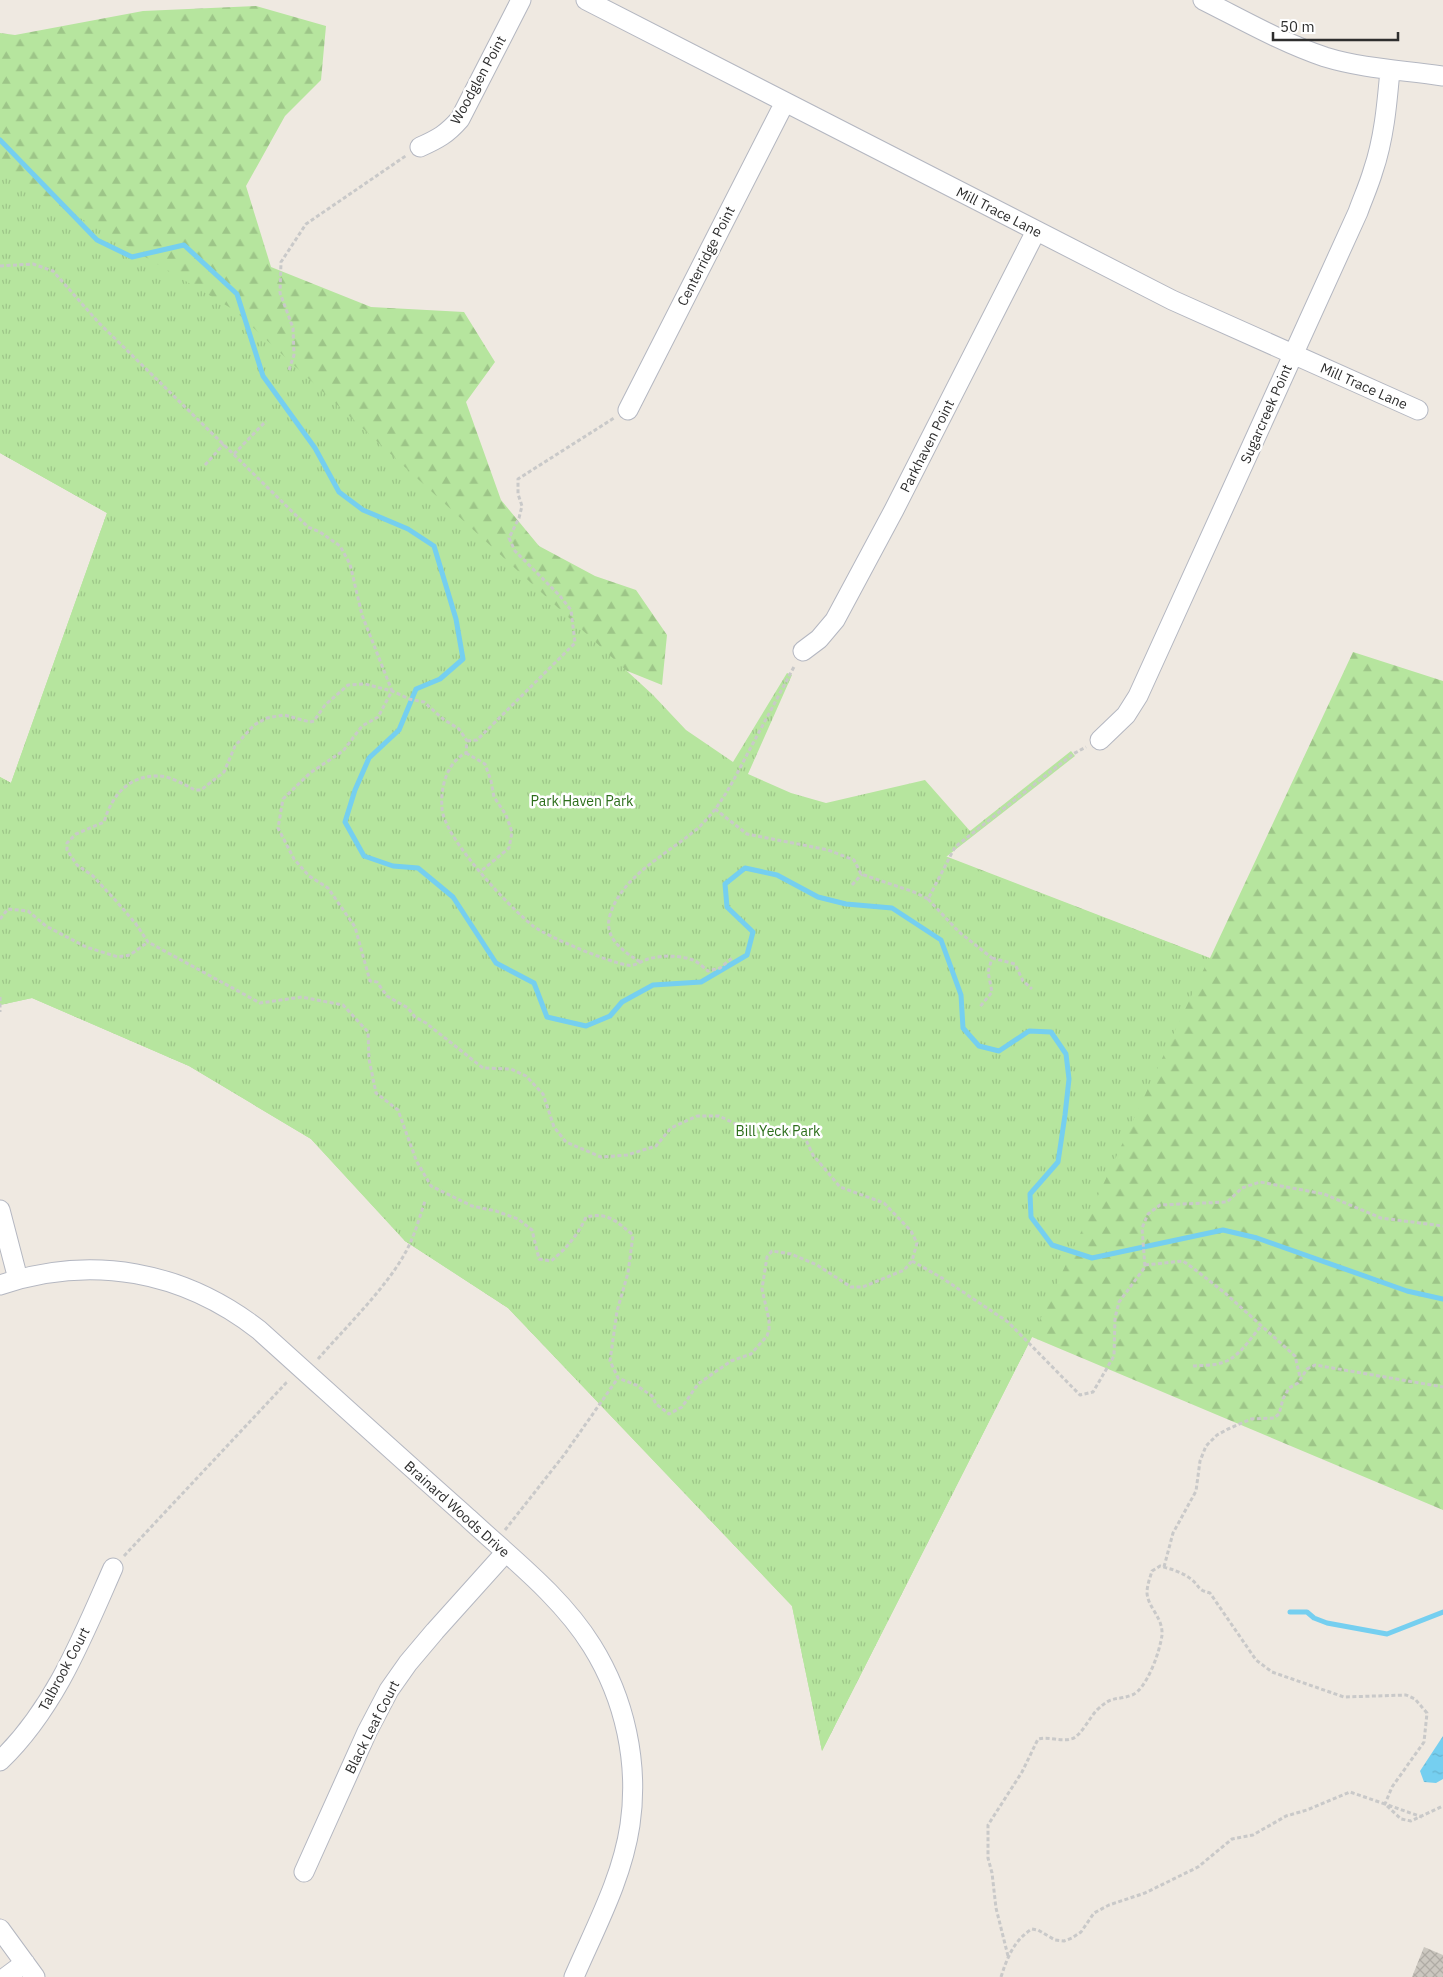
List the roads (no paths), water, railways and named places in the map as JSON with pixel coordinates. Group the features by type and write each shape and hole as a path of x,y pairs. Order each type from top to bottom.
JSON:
{"street":[{"name":"Woodglen Point","path":"420,147 439,139 460,119 521,0"},
{"name":"Mill Trace Lane","path":"586,0 1172,300 1418,410"},
{"path":"1203,0 1302,48 1326,57 1358,65 1443,76"},
{"name":"Sugarcreek Point","path":"1100,740 1126,715 1138,696 1358,212 1374,170 1386,109 1390,70"},
{"name":"Centerridge Point","path":"628,410 785,102"},
{"name":"Parkhaven Point","path":"802,651 819,639 835,620 894,510 1036,231"},
{"path":"0,1210 9,1282"},
{"name":"Brainard Woods Drive","path":"9,1282 46,1273 90,1269 126,1271 178,1284 206,1296 245,1319 500,1548 556,1600 574,1620 592,1645 606,1671 618,1700 628,1736 632,1767 630,1825 624,1858 574,1977"},
{"name":"Black Leaf Court","path":"304,1872 367,1732 389,1690 408,1663 500,1548"},
{"name":"Talbrook Court","path":"0,1761 38,1716 65,1673 114,1568"},
{"path":"0,1928 30,1970 6,1977"}],"water":[{"path":"1443,1736 1443,1779 1436,1783 1424,1782 1420,1771"}],"waterway":[{"path":"0,140 97,240 132,257 184,245 237,294 263,376 315,448 339,492 363,510 408,529 434,546 456,619 463,659 440,679 416,689 399,730 369,758 355,790 345,822 364,856 393,866 418,868 453,897 496,963 534,983 547,1017 586,1026 610,1016 622,1002 653,985 701,982 747,955 753,932 727,907 725,884 745,868 777,875 818,897 846,904 892,908 941,940 961,995 963,1028 979,1046 999,1051 1029,1031 1051,1032 1066,1054 1069,1079 1058,1162 1030,1194 1031,1217 1052,1245 1092,1258 1223,1230 1257,1238 1407,1291 1443,1299"},
{"path":"1290,1612 1307,1612 1314,1618 1327,1623 1387,1634 1443,1612"}],"park label":[{"name":"Park Haven Park","path":"582,801"},
{"name":"Bill Yeck Park","path":"778,1131"}]}
